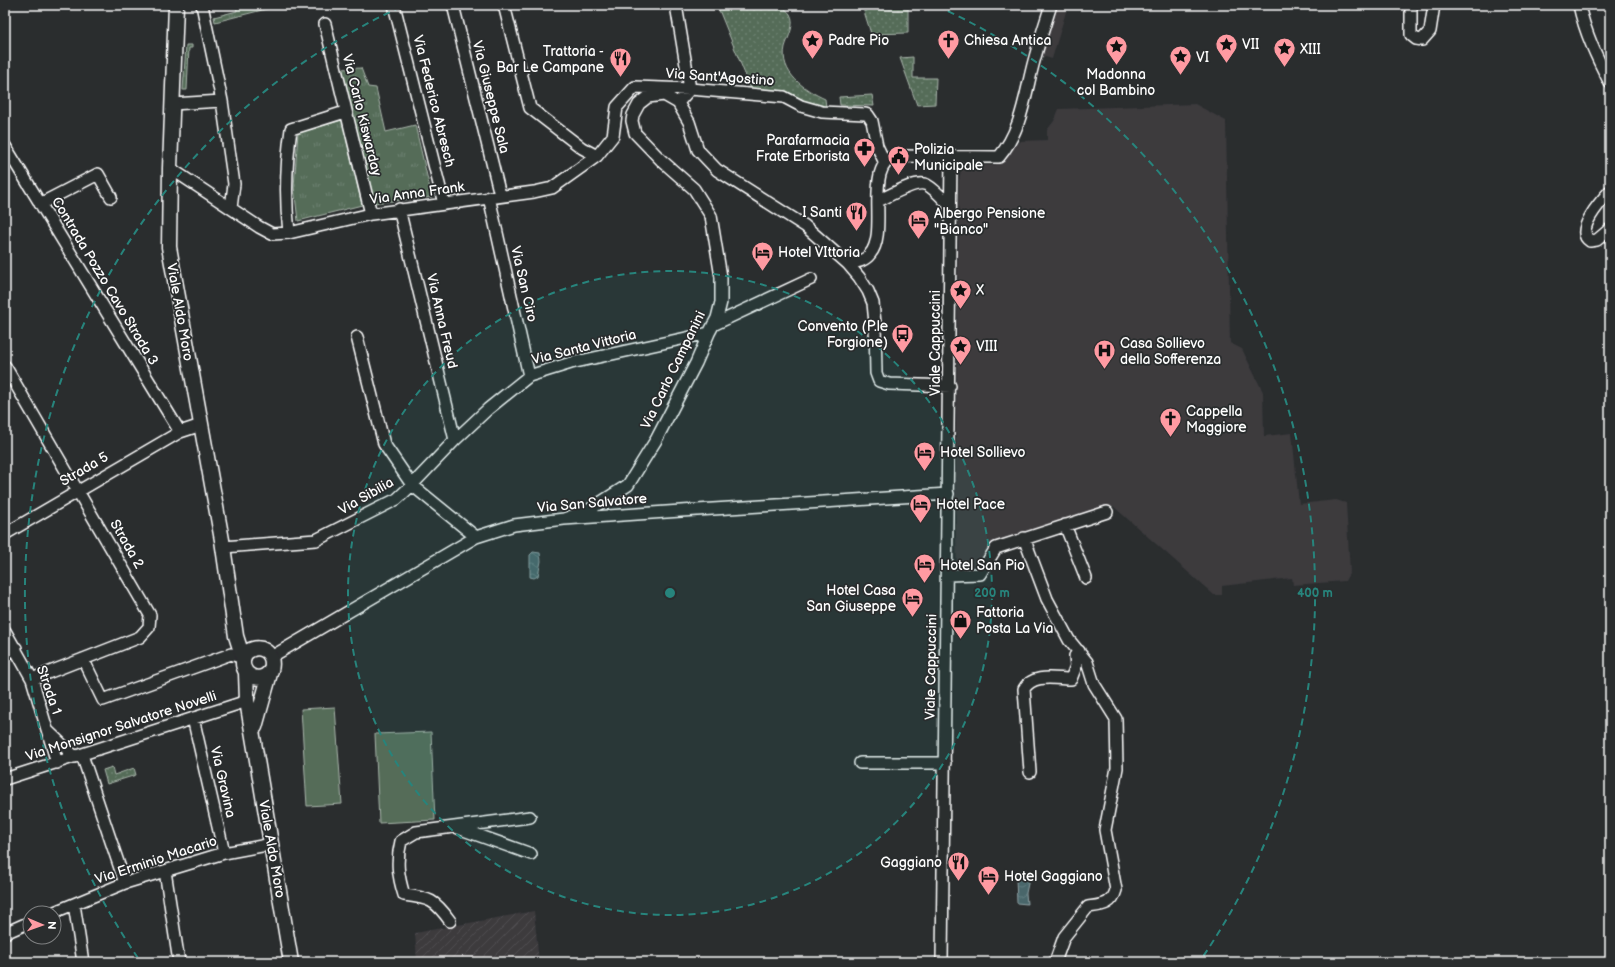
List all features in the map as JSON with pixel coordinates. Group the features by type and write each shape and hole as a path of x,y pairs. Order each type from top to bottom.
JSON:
{"main road":[{"name":"Viale Aldo Moro","path":"176,5 170,168 169,247 223,547 236,636 243,658 243,669 246,673 247,701 291,962"},
{"name":"Viale Aldo Moro","path":"233,615 244,633 259,648 266,650 271,663 253,735"},
{"path":"243,658 249,650 259,648"},
{"path":"246,673 250,676 260,678 268,674 271,663"}],"street":[{"path":"202,5 222,101 234,184 231,208"},
{"name":"Via Federico Abresch","path":"394,5 444,204"},
{"name":"Via Giuseppe Sala","path":"453,5 494,196"},
{"path":"504,5 530,108 582,148 597,156"},
{"path":"676,5 690,77 690,89 678,103 689,122 698,150 717,170 805,226 848,264 865,284 873,303 876,373 880,381 888,384 950,386"},
{"path":"848,264 863,260 874,248 877,231 880,176 885,163 891,158 899,156 999,157 1010,142 1020,120 1034,60 1051,5"},
{"path":"1411,5 1411,35 1416,39 1422,40 1430,31 1434,5"},
{"path":"1579,5 1596,56 1610,83"},
{"name":"Via Carlo Kiswarday","path":"325,24 345,112 371,214"},
{"name":"Via Anna Frank","path":"170,168 272,234 288,233 399,209 534,192 552,188 597,156 614,136 617,107 635,87"},
{"name":"Via Sant'Agostino","path":"635,87 690,89 784,97 801,106 822,112 868,115 872,121 877,146 885,163"},
{"name":"Via Carlo Campanini","path":"564,520 589,510 628,485 656,440 696,363 717,318 720,302 721,277 711,216 694,189 661,160 634,133 632,121 635,109 648,97 664,95 678,103"},
{"path":"172,104 222,101"},
{"path":"288,233 286,205 288,151 292,129 345,112"},
{"name":"Contrada Pozzo Cavo Strada 3","path":"5,146 180,432"},
{"name":"Viale Cappuccini","path":"942,962 948,575 951,156"},
{"path":"40,204 98,174 111,197"},
{"path":"878,201 915,184 922,183 929,186 950,206"},
{"path":"1610,191 1586,224 1584,234 1590,241 1597,240 1610,229"},
{"name":"Via San Ciro","path":"494,196 529,376"},
{"name":"Via Anna Freud","path":"399,209 454,440"},
{"name":"Via Santa Vittoria","path":"412,485 454,440 488,409 529,376 571,363 711,329 811,279"},
{"name":"Via Sibilia","path":"223,547 316,540 397,499 412,485 384,444 357,337"},
{"name":"Strada 2","path":"5,366 150,615 149,627 140,637 32,679"},
{"name":"Strada 5","path":"5,534 78,490 180,432 201,425"},
{"path":"412,485 476,537"},
{"name":"Via San Salvatore","path":"271,663 476,537 514,525 564,520 948,494"},
{"path":"948,575 980,574 996,548 1107,512"},
{"path":"1065,525 1086,578"},
{"path":"1024,538 1046,599 1069,640 1087,662 1094,684 1116,719 1118,768 1105,830 1105,840 1116,890 1114,898 1109,903 1088,907 1064,937 1055,962"},
{"name":"Strada 1","path":"5,630 32,679 57,763"},
{"path":"5,654 16,648"},
{"path":"1030,772 1024,689 1030,681 1036,678 1071,679 1076,666 1075,656 1079,651"},
{"path":"83,659 103,700 231,654 243,658"},
{"name":"Via Monsignor Salvatore Novelli","path":"5,779 247,701"},
{"name":"Via Gravina","path":"193,718 224,853"},
{"path":"47,730 78,756 125,883"},
{"path":"860,763 945,763"},
{"path":"450,921 439,905 430,899 404,896 400,884 397,857 401,841 416,832 530,817"},
{"path":"456,827 531,854"},
{"name":"Via Erminio Macario","path":"62,909 125,883 224,853 272,844"},
{"path":"165,871 179,962"},
{"path":"74,904 83,962"},
{"path":"5,932 22,925"}],"shaded area":[{"path":"1048,5 1068,5 1052,59 1042,56 1035,49"},
{"name":"Casa Sollievo della Sofferenza","path":"1195,104 1226,121 1230,343 1242,349 1263,392 1264,436 1292,433 1299,504 1336,500 1346,503 1350,572 1345,581 1293,585 1292,578 1222,586 1222,595 1214,595 1114,507 1107,507 991,544 980,570 957,570 955,502 959,180 961,170 967,165 995,165 1021,141 1047,140 1047,130 1054,121 1059,109"},
{"path":"534,911 539,962 417,962 415,933"}],"green space":[{"path":"236,5 247,5 248,7 251,5 282,5 215,22 214,17 237,11"},
{"path":"717,5 781,5 792,18 792,26 785,47 784,56 786,65 795,79 809,91 825,99 826,107 806,102 784,91 751,89"},
{"path":"862,5 908,5 908,33 873,34 873,40"},
{"path":"186,45 192,45 192,48 189,48 187,90 183,90"},
{"path":"913,57 913,78 936,78 935,104 917,105 900,58"},
{"path":"361,68 368,87 376,88 386,132 415,125 432,197 373,203 341,69"},
{"path":"872,95 874,106 840,105 839,97"},
{"path":"342,120 362,205 298,221 294,187 298,133"},
{"path":"335,707 342,804 307,806 301,709"},
{"path":"431,732 435,820 379,823 375,734"},
{"path":"112,767 114,775 134,768 136,775 107,784 103,770"}],"water":[{"path":"533,552 540,553 541,561 538,576 534,578 530,577 530,555"},
{"path":"1016,878 1029,879 1026,893 1027,904 1017,903"}],"waterway":[{"path":"865,5 866,10"}],"place":[{"name":"Padre Pio","path":"812,60"},
{"name":"Chiesa Antica","path":"949,60"},
{"name":"VII","path":"1226,64"},
{"name":"Madonna col Bambino","path":"1116,66"},
{"name":"XIII","path":"1285,68"},
{"name":"VI","path":"1181,76"},
{"name":"Trattoria - Bar Le Campane","path":"620,78"},
{"name":"Parafarmacia Frate Erborista","path":"865,168"},
{"name":"Polizia Municipale","path":"899,176"},
{"name":"I Santi","path":"857,232"},
{"name":"Albergo Pensione \"Bianco\"","path":"919,240"},
{"name":"Hotel VIttoria","path":"763,272"},
{"name":"X","path":"960,310"},
{"name":"Convento (P.le Forgione)","path":"903,354"},
{"name":"VIII","path":"960,366"},
{"name":"Casa Sollievo della Sofferenza","path":"1105,370"},
{"name":"Cappella Maggiore","path":"1170,438"},
{"name":"Hotel Sollievo","path":"924,472"},
{"name":"Hotel Pace","path":"921,524"},
{"name":"Hotel San Pio","path":"924,584"},
{"name":"Hotel Casa San Giuseppe","path":"912,618"},
{"name":"Fattoria Posta La Via","path":"961,640"},
{"name":"Gaggiano","path":"958,882"},
{"name":"Hotel Gaggiano","path":"989,896"}]}
